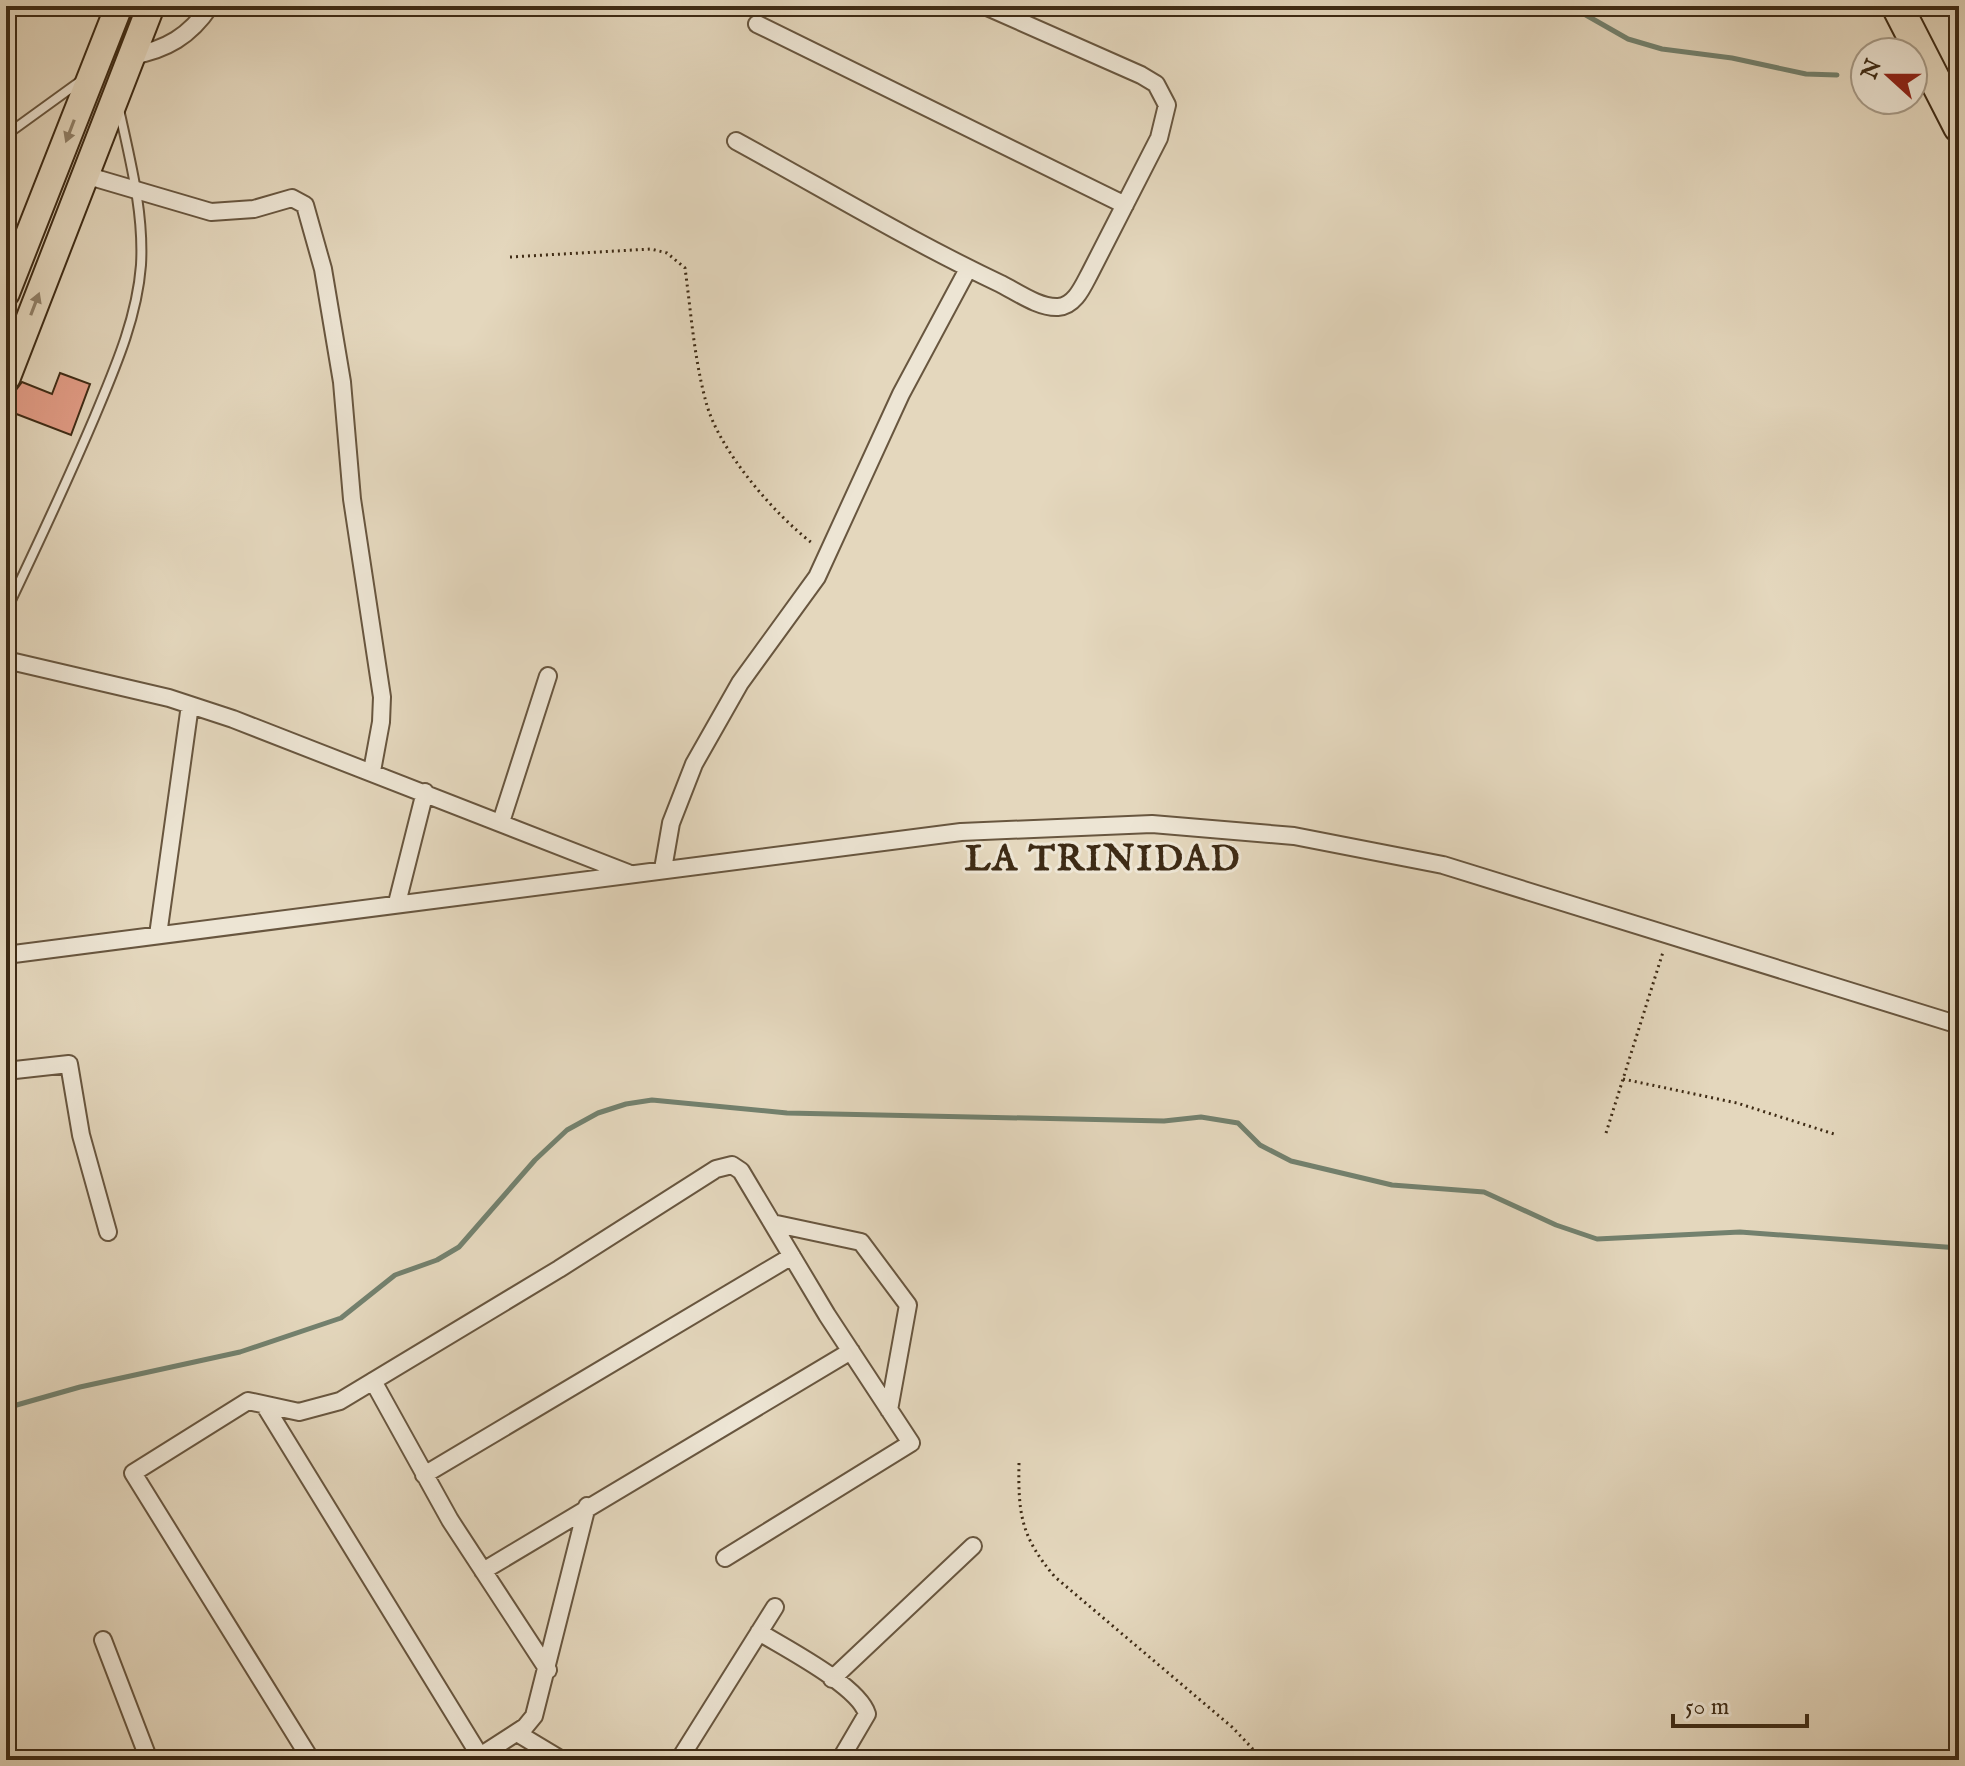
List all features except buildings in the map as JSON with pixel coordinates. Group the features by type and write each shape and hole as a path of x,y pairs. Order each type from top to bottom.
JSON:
{"highway":[{"path":"1887,6 1954,116"},
{"path":"1897,6 1954,116"}],"main road":[{"path":"6,293 119,6"},
{"path":"7,377 151,6"},
{"path":"23,250 51,261"}],"street":[{"path":"131,56 162,50 182,37 210,6"},
{"path":"736,141 968,269 1038,302 1057,307 1068,304 1079,294 1159,138 1167,105 1164,93 1141,75 985,6"},
{"path":"757,24 1125,205"},
{"path":"85,175 211,212 254,209 292,198 305,205 323,269 342,382 352,499 382,697 372,771"},
{"path":"663,869 671,823 694,764 740,683 808,593 901,394 968,269"},
{"path":"6,660 190,705 372,771 628,873"},
{"path":"501,822 548,676"},
{"path":"158,935 190,705"},
{"path":"397,903 425,792"},
{"path":"6,955 961,832 1152,824 1294,836 1443,865 1959,1025"},
{"path":"6,1071 69,1064 81,1135 108,1232"},
{"path":"311,1760 133,1473 248,1401 299,1412 340,1401 727,1165 741,1171 911,1443 725,1558"},
{"path":"772,1223 861,1242 908,1305 889,1410"},
{"path":"424,1475 792,1256"},
{"path":"483,1571 587,1506 851,1351"},
{"path":"373,1381 424,1475 548,1670"},
{"path":"265,1406 477,1758 517,1733 534,1716 587,1506"},
{"path":"832,1679 973,1546"},
{"path":"679,1760 775,1607"},
{"path":"759,1632 864,1703 867,1714 840,1760"},
{"path":"103,1640 149,1760"},
{"path":"517,1733 562,1760"}],"lane":[{"path":"6,135 93,72"},
{"path":"6,611 50,522 127,332 141,263 136,190 116,95"}],"path":[{"path":"510,257 651,249 677,259 685,268 707,405 720,432 761,493 801,534 828,555"},
{"path":"1606,1133 1669,933"},
{"path":"1623,1079 1737,1103 1834,1134"},
{"path":"1019,1463 1018,1509 1035,1554 1055,1577 1232,1727 1252,1748 1256,1760"}],"waterway":[{"path":"1570,6 1628,39 1662,49 1732,58 1806,74 1837,75"},
{"path":"6,1408 80,1387 240,1352 341,1318 395,1275 437,1260 459,1247 535,1160 567,1130 598,1113 652,1100 787,1113 1164,1121 1201,1117 1238,1123 1260,1145 1291,1161 1392,1185 1484,1192 1556,1225 1597,1239 1740,1232 1959,1248"}],"district":[{"name":"LA TRINIDAD","path":"1103,857"}]}
